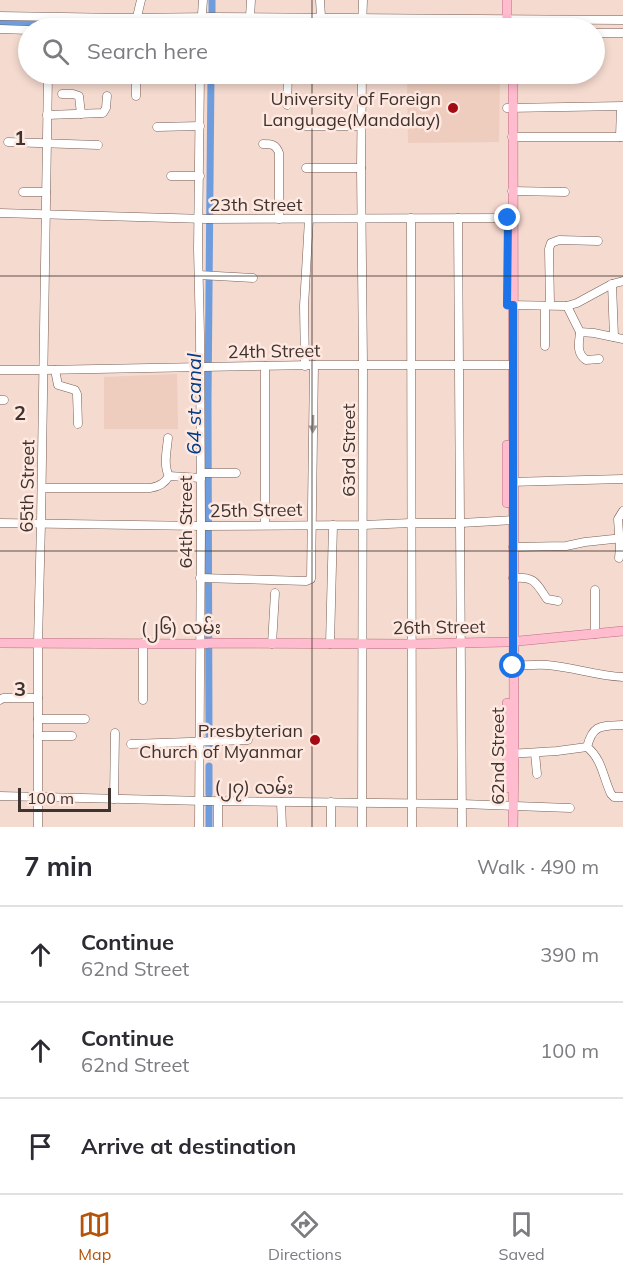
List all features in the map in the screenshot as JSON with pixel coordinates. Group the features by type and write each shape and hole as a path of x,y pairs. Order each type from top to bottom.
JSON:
{"main road":[{"path":"507,0 509,18"},
{"path":"511,18 513,0"},
{"name":"62nd Street","path":"508,84 512,137 510,218"},
{"name":"62nd Street","path":"512,84 510,108 510,754 513,827"},
{"name":"62nd Street","path":"510,520 513,547 510,642"},
{"name":"26th Street","path":"363,644 510,642 623,631"},
{"name":"(၂၆) လမ်း","path":"0,643 363,644"},
{"name":"62nd Street","path":"508,827 511,806"}],"street":[{"path":"0,16 137,18 141,0"},
{"path":"203,0 205,18"},
{"path":"250,17 251,0"},
{"path":"321,0 321,17"},
{"path":"362,18 363,0"},
{"path":"235,18 328,18"},
{"path":"605,20 623,20"},
{"path":"0,29 18,30"},
{"path":"605,33 623,33"},
{"name":"65th Street","path":"38,827 38,643 48,84"},
{"path":"136,84 136,96"},
{"name":"64th Street","path":"200,84 200,176 205,219 204,474 208,801 200,827"},
{"path":"287,105 288,84"},
{"name":"63rd Street","path":"362,84 362,827"},
{"path":"62,94 79,96 81,114"},
{"path":"47,114 101,113 105,111 106,96"},
{"path":"510,108 622,106 621,137 512,137"},
{"path":"157,127 200,126"},
{"path":"300,126 362,126"},
{"path":"8,142 98,145"},
{"path":"263,144 272,144 278,148 279,219"},
{"path":"306,168 361,168"},
{"path":"171,176 200,176"},
{"path":"512,191 565,192"},
{"path":"23,192 46,192"},
{"name":"23th Street","path":"0,213 205,219 510,218"},
{"path":"458,218 462,827"},
{"path":"206,578 306,581 311,577 309,366 304,306 309,219"},
{"path":"411,219 412,827"},
{"path":"545,346 551,243 559,240 598,241"},
{"path":"205,275 253,278"},
{"path":"510,305 567,306 612,284 623,282"},
{"path":"612,284 614,337"},
{"path":"567,306 580,332 579,349 582,357 586,360 599,359"},
{"path":"580,332 623,339"},
{"name":"24th Street","path":"0,370 510,365"},
{"path":"265,366 265,525"},
{"path":"55,370 58,385 75,390 78,424"},
{"path":"168,438 166,472 169,476"},
{"path":"42,488 150,489 158,487 169,476 236,473"},
{"path":"510,482 623,479"},
{"path":"620,558 621,538 618,519 623,511"},
{"name":"25th Street","path":"0,523 206,526 363,525 510,520"},
{"path":"330,644 333,525"},
{"path":"513,547 566,546 621,538"},
{"path":"513,578 530,578 535,581 547,599 558,601"},
{"path":"595,590 595,634"},
{"path":"272,644 275,593"},
{"path":"143,643 143,700"},
{"path":"511,666 545,665 576,669 602,676 623,677"},
{"path":"0,700 3,698 38,698"},
{"path":"38,718 84,719"},
{"path":"587,747 591,732 609,726 623,725"},
{"path":"114,799 115,733"},
{"path":"38,736 72,736"},
{"path":"131,744 248,740"},
{"path":"510,754 587,747 598,759 610,794 614,797 623,797"},
{"path":"535,753 537,774"},
{"name":"(၂၇) လမ်း","path":"0,796 570,808"},
{"path":"208,801 218,827"},
{"path":"281,802 282,827"},
{"path":"331,802 331,827"}],"shaded area":[{"name":"University of Foreign Language(Mandalay)","path":"407,84 500,84 499,142 408,143"},
{"path":"177,374 178,429 104,429 104,377"}],"waterway":[{"name":"64 st canal","path":"212,0 212,18"},
{"path":"0,22 18,22"},
{"name":"64 st canal","path":"209,735 208,400 211,84"},
{"path":"209,747 209,757"},
{"path":"209,766 209,794"},
{"path":"209,807 209,827"}],"place":[{"name":"University of Foreign Language(Mandalay)","path":"453,108"},
{"name":"Presbyterian Church of Myanmar","path":"315,740"}],"route":[{"path":"508,218 507,305 513,305 513,666"}]}
